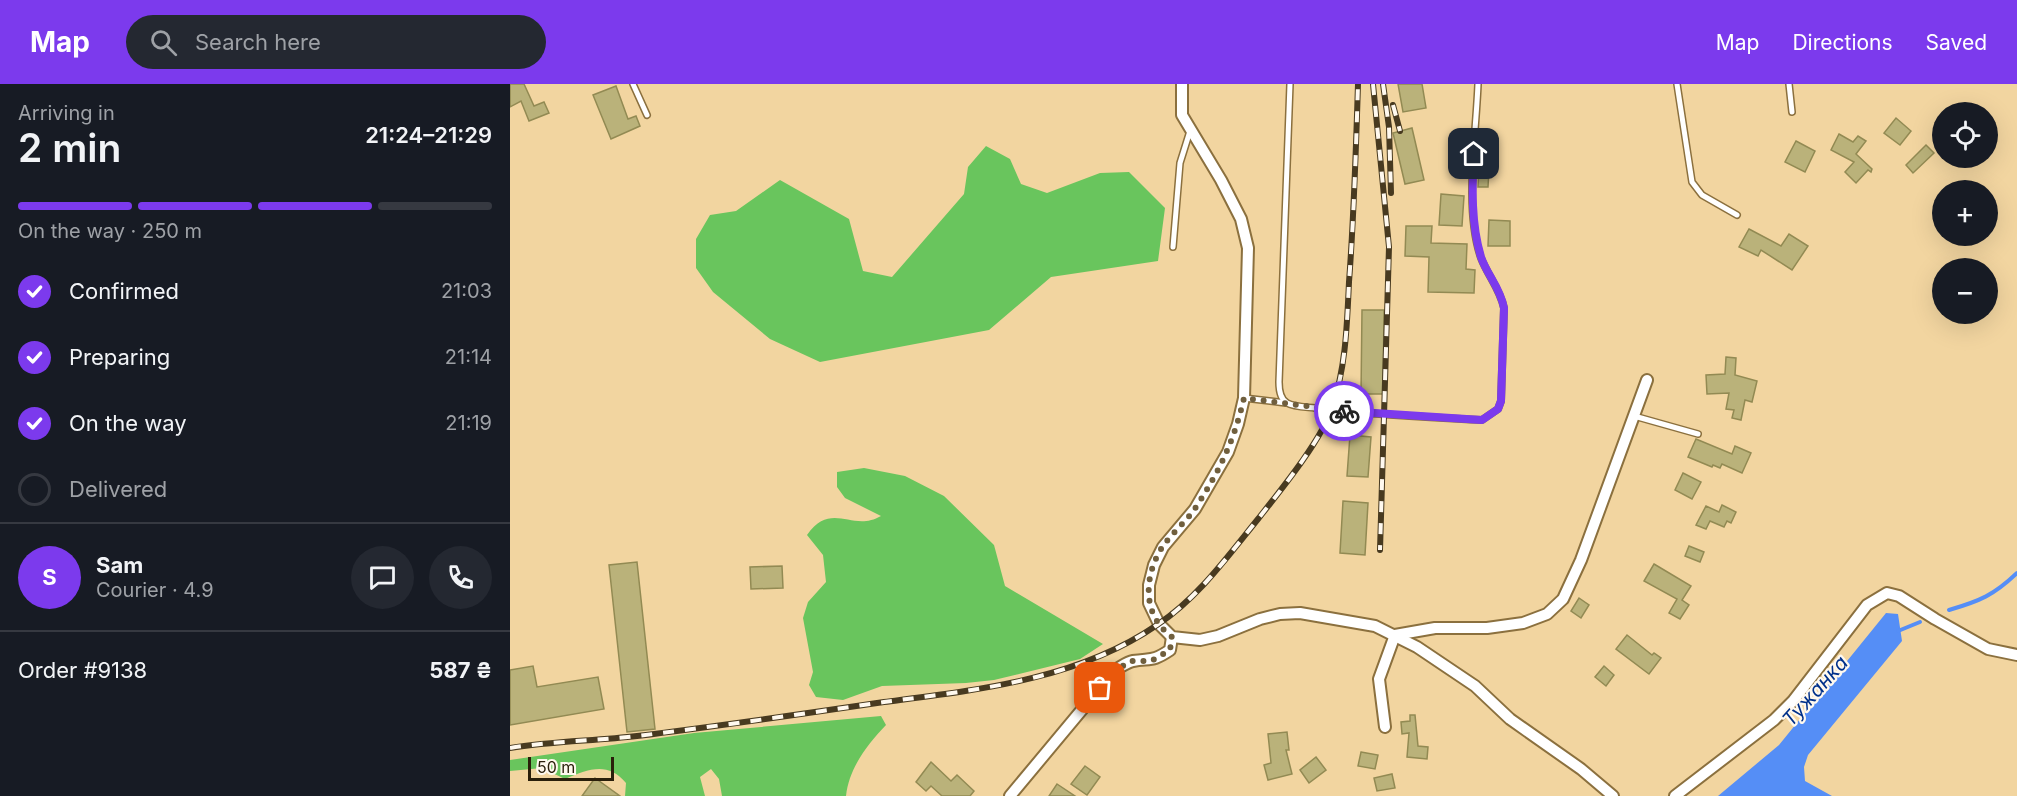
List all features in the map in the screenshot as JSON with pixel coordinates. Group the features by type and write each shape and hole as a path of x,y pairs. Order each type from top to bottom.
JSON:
{"street":[{"path":"1182,84 1182,115 1221,180 1241,219 1248,248 1244,398 1228,452 1195,509 1163,547 1154,565 1149,585 1149,603 1159,624 1172,637 1200,640 1218,636 1260,619 1299,613 1376,626 1417,646 1475,686 1510,718 1581,769 1613,796"},
{"path":"1395,635 1435,628 1487,628 1522,623 1548,614 1563,599 1569,589 1647,380"},
{"path":"1675,796 1774,720 1793,701 1867,605 1887,593 1899,596 1935,620 1988,649 2017,655"},
{"path":"1385,727 1379,679 1395,635"},
{"path":"1010,796 1116,670 1131,661 1151,661 1163,655 1170,650 1172,637"}],"lane":[{"path":"633,84 647,115"},
{"path":"1286,403 1279,391 1279,382 1290,84"},
{"path":"1244,398 1332,410 1482,420 1498,409 1501,401 1504,308 1502,295 1482,259 1475,228 1472,174 1478,84"},
{"path":"1677,84 1692,182 1702,195 1737,215"},
{"path":"1789,84 1792,112"},
{"path":"1173,247 1180,163 1191,129"},
{"path":"1634,416 1698,434"}],"green space":[{"path":"986,146 1010,159 1021,184 1047,193 1100,173 1129,172 1165,208 1158,261 1051,277 989,330 820,362 770,339 713,292 696,268 696,239 710,215 736,211 780,180 849,219 863,271 892,277 964,194 968,167"},
{"path":"864,468 905,476 944,496 994,545 1005,586 1103,644 1080,659 994,680 882,686 843,700 816,697 809,685 813,672 803,618 808,602 826,582 823,555 807,535 816,525 825,520 834,518 861,521 881,516 845,498 837,487 837,472"},
{"path":"881,716 886,725 860,757 851,776 846,796 722,796 719,779 711,769 700,777 705,796 625,796 626,783 619,776 605,769 582,772 565,779 542,768 510,771 510,760 694,733"}],"water":[{"path":"1886,613 1898,614 1902,641 1808,755 1804,767 1805,781 1832,796 1718,796 1779,745"}],"building":[{"path":"510,84 524,84 534,106 544,102 549,113 529,121 521,101 510,107"},
{"path":"1398,84 1422,84 1426,108 1403,112"},
{"path":"616,86 628,119 636,116 640,126 611,139 593,95"},
{"path":"1896,118 1911,131 1900,145 1884,133"},
{"path":"1412,128 1424,180 1405,184 1393,133"},
{"path":"1839,134 1853,142 1858,136 1866,141 1856,154 1872,169 1871,172 1868,170 1856,183 1845,172 1854,162 1831,150"},
{"path":"1796,141 1815,151 1805,172 1785,162"},
{"path":"1926,145 1932,151 1932,155 1913,173 1906,165"},
{"path":"1479,168 1489,168 1488,187 1478,187"},
{"path":"1441,194 1464,196 1462,226 1439,225"},
{"path":"1489,220 1510,221 1510,246 1488,246"},
{"path":"1406,226 1432,226 1431,243 1467,244 1466,269 1475,270 1474,293 1428,292 1429,257 1405,256"},
{"path":"1749,229 1781,246 1789,234 1808,246 1792,270 1761,250 1758,256 1739,247"},
{"path":"1362,310 1384,310 1383,394 1361,394"},
{"path":"1726,357 1736,358 1735,375 1757,381 1752,402 1745,400 1741,420 1732,418 1734,410 1726,409 1729,393 1707,394 1706,375 1725,374"},
{"path":"1350,435 1371,437 1368,477 1347,476"},
{"path":"1696,439 1732,454 1735,446 1751,453 1742,473 1722,464 1720,468 1713,465 1712,467 1688,457"},
{"path":"1683,473 1701,482 1692,499 1675,490"},
{"path":"1343,501 1368,503 1365,555 1340,553"},
{"path":"1722,505 1736,512 1731,523 1727,521 1724,527 1710,521 1706,529 1696,525 1706,506 1719,512"},
{"path":"1689,546 1704,552 1700,562 1685,556"},
{"path":"637,562 655,729 627,732 609,565"},
{"path":"1654,564 1691,586 1682,600 1689,605 1680,619 1669,613 1677,599 1644,581"},
{"path":"782,566 783,588 751,589 750,567"},
{"path":"1579,598 1589,605 1581,618 1571,611"},
{"path":"1627,635 1652,655 1654,653 1661,658 1649,674 1616,649"},
{"path":"533,666 537,687 598,677 604,709 510,725 510,670"},
{"path":"1604,666 1614,675 1606,686 1595,677"},
{"path":"1410,715 1415,715 1418,746 1428,747 1427,759 1407,757 1409,733 1402,734 1401,722 1410,721"},
{"path":"1287,732 1289,750 1286,750 1292,774 1268,780 1264,765 1271,763 1268,734"},
{"path":"1361,752 1378,755 1375,769 1358,766"},
{"path":"1316,757 1326,770 1309,783 1300,770"},
{"path":"931,762 951,781 957,775 974,791 970,796 942,796 931,786 926,791 916,782"},
{"path":"1085,766 1100,777 1087,795 1071,784"},
{"path":"1392,774 1395,788 1377,791 1374,778"},
{"path":"595,778 620,796 582,796"},
{"path":"1057,784 1075,796 1049,796"}],"waterway":[{"name":"Тужанка","path":"1949,610 1986,596 2017,573"},
{"name":"Тужанка","path":"1898,631 1920,622"}],"railway":[{"path":"510,748 668,732 955,693 1025,680 1094,659 1126,644 1172,614 1212,576 1277,494 1310,450 1332,408 1343,361 1346,330 1354,208 1358,84"},
{"path":"1373,84 1389,247 1380,550"},
{"path":"1383,84 1389,127 1391,193"},
{"path":"1393,105 1400,131"}],"way so far":[{"path":"1100,688 1116,670 1131,661 1151,661 1170,650 1172,637 1159,624 1149,603 1149,585 1154,565 1163,547 1195,509 1228,452 1244,398 1344,411"}],"route":[{"path":"1344,411 1482,420 1491,416 1498,409 1501,401 1504,308 1502,295 1482,259 1475,228 1472,174 1474,154"}]}
